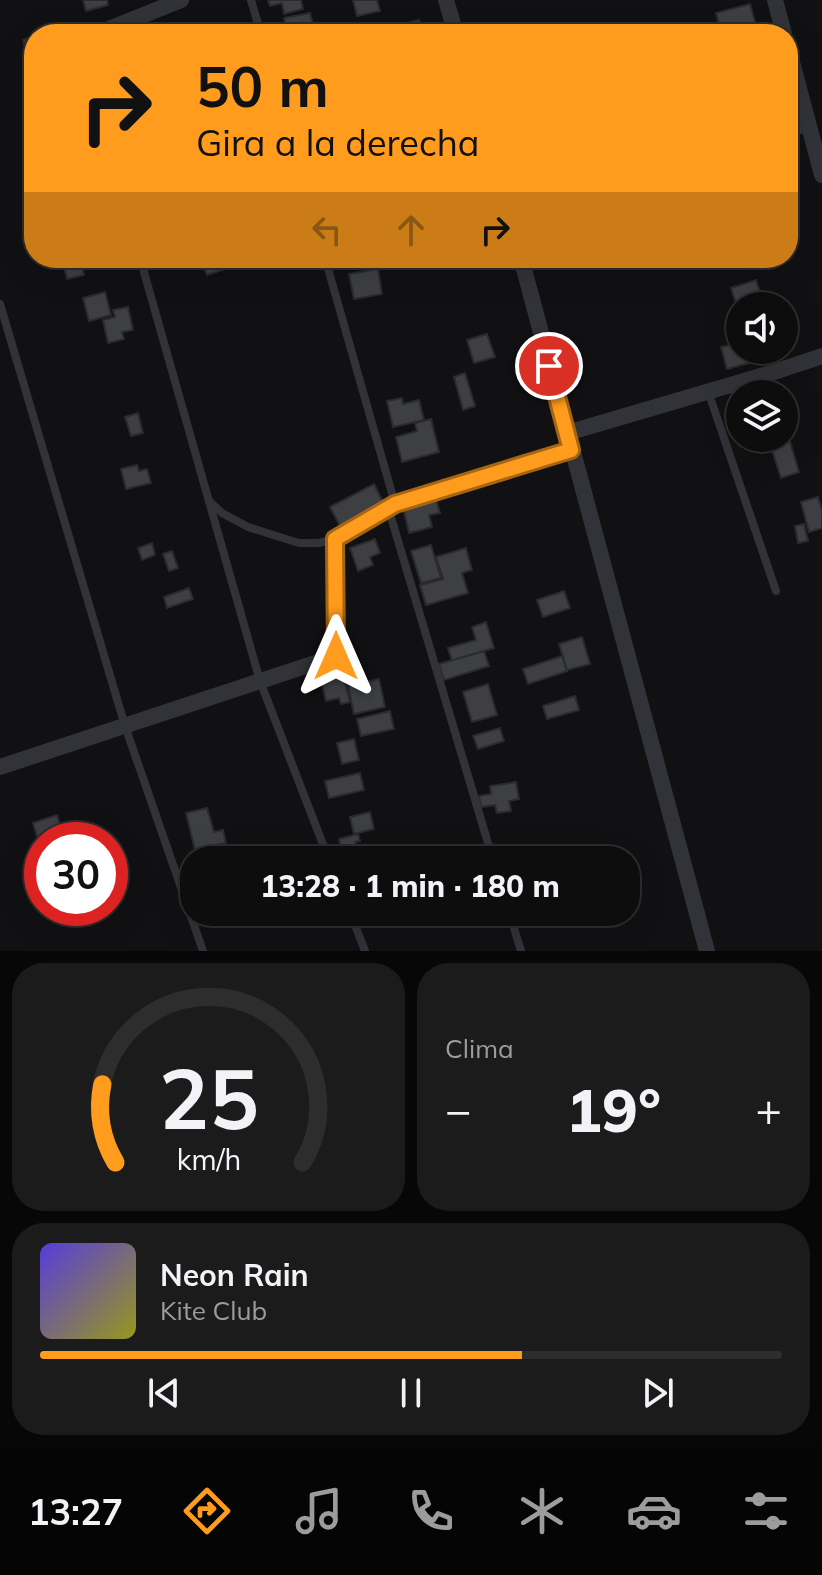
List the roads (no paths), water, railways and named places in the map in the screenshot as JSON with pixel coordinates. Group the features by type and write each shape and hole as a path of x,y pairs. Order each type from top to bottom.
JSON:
{"street":[{"path":"122,24 181,0"},
{"path":"446,0 453,24"},
{"path":"775,0 781,24"},
{"path":"798,76 816,127 822,175"},
{"path":"524,268 707,951"},
{"path":"567,433 822,356"},
{"path":"0,767 336,656 335,539"}],"lane":[{"path":"251,0 258,24"},
{"path":"143,268 260,681 324,846"},
{"path":"328,268 489,846"},
{"path":"0,304 125,726 203,951"},
{"path":"708,390 776,591"},
{"path":"209,500 235,521 270,535 299,543 319,543 335,539 392,506 571,450"},
{"path":"355,926 365,951"},
{"path":"513,926 521,951"}]}
